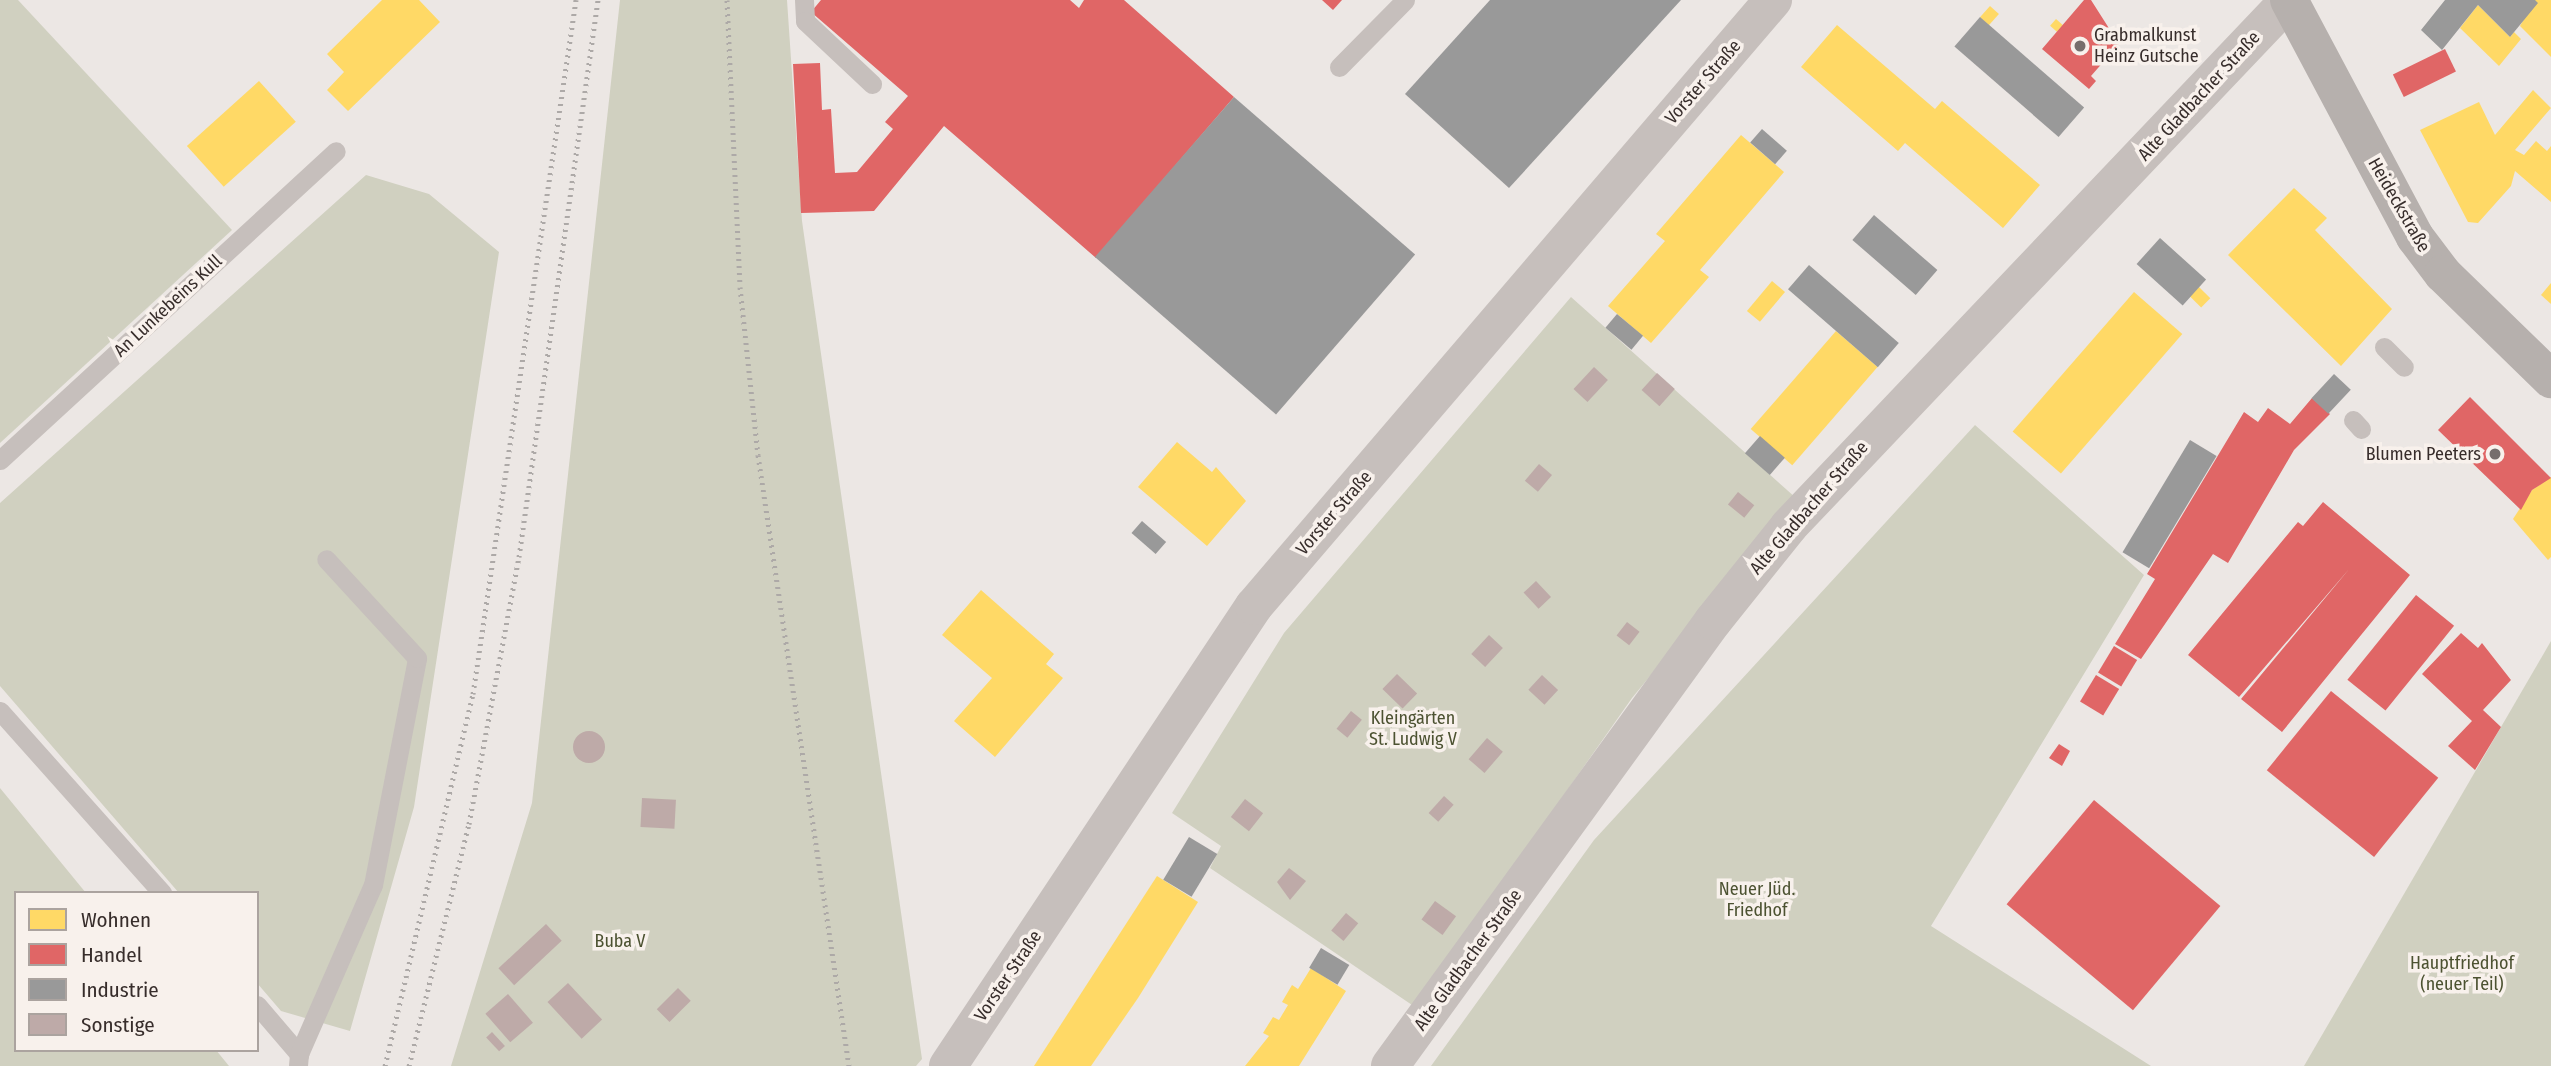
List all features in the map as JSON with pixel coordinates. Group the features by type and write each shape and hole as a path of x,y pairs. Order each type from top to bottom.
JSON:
{"street":[{"name":"Vorster Straße","path":"948,1066 1254,606 1773,0"},
{"name":"Heideckstraße","path":"2289,0 2415,237 2443,274 2551,379"},
{"name":"Alte Gladbacher Straße","path":"1390,1066 1713,621 1789,526 2289,0"}],"lane":[{"path":"803,0 805,21 872,84"},
{"path":"1339,67 1405,0"},
{"name":"An Lunkebeins Kull","path":"0,460 336,152"},
{"path":"2384,347 2404,367"},
{"path":"298,1060 373,885 417,658 326,559"},
{"path":"0,711 160,891"},
{"path":"259,1008 298,1060"}],"green space":[{"path":"0,0 18,0 232,230 0,443"},
{"name":"Buba V","path":"620,0 787,0 802,221 922,1059 916,1066 451,1066 532,803"},
{"path":"366,175 429,194 499,252 414,807 350,1031 281,1011 259,985 259,891 177,891 0,686 0,503"},
{"name":"Kleingärten St. Ludwig V","path":"1571,297 1796,498 1632,698 1415,1007 1210,868 1221,846 1172,813 1284,633"},
{"name":"Neuer Jüd. Friedhof","path":"1975,425 2144,575 1931,926 2151,1066 1431,1066 1594,840"},
{"name":"Hauptfriedhof (neuer Teil)","path":"2551,641 2551,1066 2304,1066"},
{"path":"0,788 84,891 14,891 14,1052 218,1052 229,1066 0,1066"}],"building: Wohnen":[{"path":"382,0 419,0 440,22 348,111 327,90 344,72 327,54"},
{"path":"2535,0 2551,0 2551,57 2520,26"},
{"path":"2478,5 2510,37 2514,32 2521,39 2499,66 2460,28"},
{"path":"1990,6 1999,14 1989,25 1980,17"},
{"path":"2056,19 2063,25 2057,32 2050,26"},
{"path":"1837,25 1935,109 1942,101 2040,185 2003,228 1905,143 1898,151 1801,67"},
{"path":"259,81 296,122 224,187 187,146"},
{"path":"2533,90 2551,108 2515,150 2524,155 2536,141 2547,151 2551,146 2551,202 2515,171 2511,186 2478,223 2468,222 2420,130 2479,102 2495,135"},
{"path":"1741,135 1784,172 1700,270 1709,277 1651,343 1608,306 1665,241 1656,234"},
{"path":"2294,188 2327,218 2315,230 2392,309 2341,366 2228,255"},
{"path":"1772,281 1785,292 1760,322 1747,311"},
{"path":"2551,283 2551,304 2541,295"},
{"path":"2199,287 2210,298 2201,308 2190,296"},
{"path":"2134,292 2182,334 2061,474 2013,432"},
{"path":"1836,331 1878,367 1792,465 1751,429"},
{"path":"1177,442 1212,472 1216,467 1246,501 1207,546 1138,487"},
{"path":"2551,477 2551,557 2548,560 2513,519 2532,490"},
{"path":"981,590 1054,654 1046,664 1063,678 995,757 954,721 992,678 942,635"},
{"path":"1157,876 1198,902 1138,998 1091,1066 1034,1066"},
{"path":"1311,968 1346,991 1299,1066 1245,1066 1269,1036 1263,1033 1273,1017 1279,1020 1288,1005 1282,1002 1292,985 1298,989"}],"building: Handel":[{"path":"821,0 1070,0 1079,8 1084,0 1124,0 1234,97 1096,258 944,126 874,211 801,213 793,64 820,63 822,110 831,109 835,173 857,172 893,129 885,122 908,96 811,12"},
{"path":"1322,0 1342,0 1333,10"},
{"name":"Grabmalkunst Heinz Gutsche","path":"2084,0 2091,0 2119,44 2091,76 2096,81 2089,89 2042,49"},
{"path":"2445,49 2456,71 2404,97 2393,74"},
{"name":"Blumen Peeters","path":"2470,397 2551,478 2532,490 2521,510 2438,430"},
{"path":"2312,398 2330,414 2294,450 2228,563 2213,554 2141,659 2115,644 2155,579 2147,574 2244,412 2258,422 2268,408 2290,424"},
{"path":"2323,502 2410,575 2282,732 2241,699 2350,568 2239,697 2188,655 2298,522 2303,526"},
{"path":"2416,595 2454,626 2385,711 2347,680"},
{"path":"2461,633 2478,648 2482,643 2511,680 2483,710 2501,727 2475,770 2448,746 2472,721 2422,674"},
{"path":"2114,646 2137,660 2121,686 2098,673"},
{"path":"2096,675 2119,689 2103,715 2080,702"},
{"path":"2331,691 2438,778 2374,857 2267,770"},
{"path":"2059,744 2070,751 2062,766 2049,758"},
{"path":"2094,800 2220,906 2133,1010 2007,904"}],"building: Industrie":[{"path":"1490,0 1681,0 1509,188 1405,94"},
{"path":"2445,0 2535,0 2538,3 2510,37 2478,5 2442,50 2421,30"},
{"path":"1980,17 2084,108 2059,137 1954,46"},
{"path":"1234,97 1415,254 1276,414 1095,257"},
{"path":"1762,129 1787,151 1775,164 1750,143"},
{"path":"1874,215 1937,270 1916,295 1852,240"},
{"path":"2160,238 2206,279 2183,305 2137,264"},
{"path":"1809,265 1899,343 1878,367 1788,289"},
{"path":"1617,314 1643,336 1631,350 1605,328"},
{"path":"2334,374 2351,390 2328,414 2311,398"},
{"path":"1760,436 1785,458 1770,475 1745,453"},
{"path":"2190,440 2217,456 2149,568 2123,552"},
{"path":"1142,521 1166,542 1156,554 1132,533"},
{"path":"1189,837 1217,854 1192,897 1163,880"},
{"path":"1321,948 1349,965 1337,985 1309,968"}],"building: Sonstige":[{"path":"1594,367 1608,380 1587,402 1574,389"},
{"path":"1657,373 1675,389 1659,406 1642,390"},
{"path":"1539,464 1552,475 1538,492 1525,481"},
{"path":"1738,492 1754,505 1744,518 1728,504"},
{"path":"1536,581 1551,597 1539,609 1524,593"},
{"path":"1627,622 1640,632 1629,645 1617,635"},
{"path":"1489,635 1503,648 1485,667 1471,654"},
{"path":"1397,674 1417,693 1403,709 1382,689"},
{"path":"1542,675 1558,690 1544,705 1528,690"},
{"path":"1351,711 1362,720 1347,738 1337,729"},
{"path":"589,731 600,736 605,747 600,758 589,763 578,758 573,747 578,736"},
{"path":"1487,738 1503,752 1484,773 1469,759"},
{"path":"1444,796 1454,805 1438,822 1429,813"},
{"path":"642,798 676,800 674,829 640,827"},
{"path":"1245,799 1263,813 1249,831 1231,817"},
{"path":"1289,868 1306,881 1290,900 1277,882"},
{"path":"1435,901 1456,916 1443,935 1421,920"},
{"path":"1346,913 1358,923 1343,941 1331,931"},
{"path":"546,924 562,941 514,985 498,968"},
{"path":"568,983 602,1020 582,1039 548,1002"},
{"path":"678,988 691,1001 670,1022 657,1009"},
{"path":"508,994 533,1023 510,1042 485,1014"},
{"path":"492,1032 505,1046 499,1051 486,1037"}],"railway":[{"path":"385,1066 473,694 576,0"},
{"path":"409,1066 469,824 519,557 598,0"},
{"path":"727,0 740,287 758,455 849,1066"}],"place":[{"name":"Grabmalkunst Heinz Gutsche","path":"2080,46"},
{"name":"Blumen Peeters","path":"2495,454"}]}
